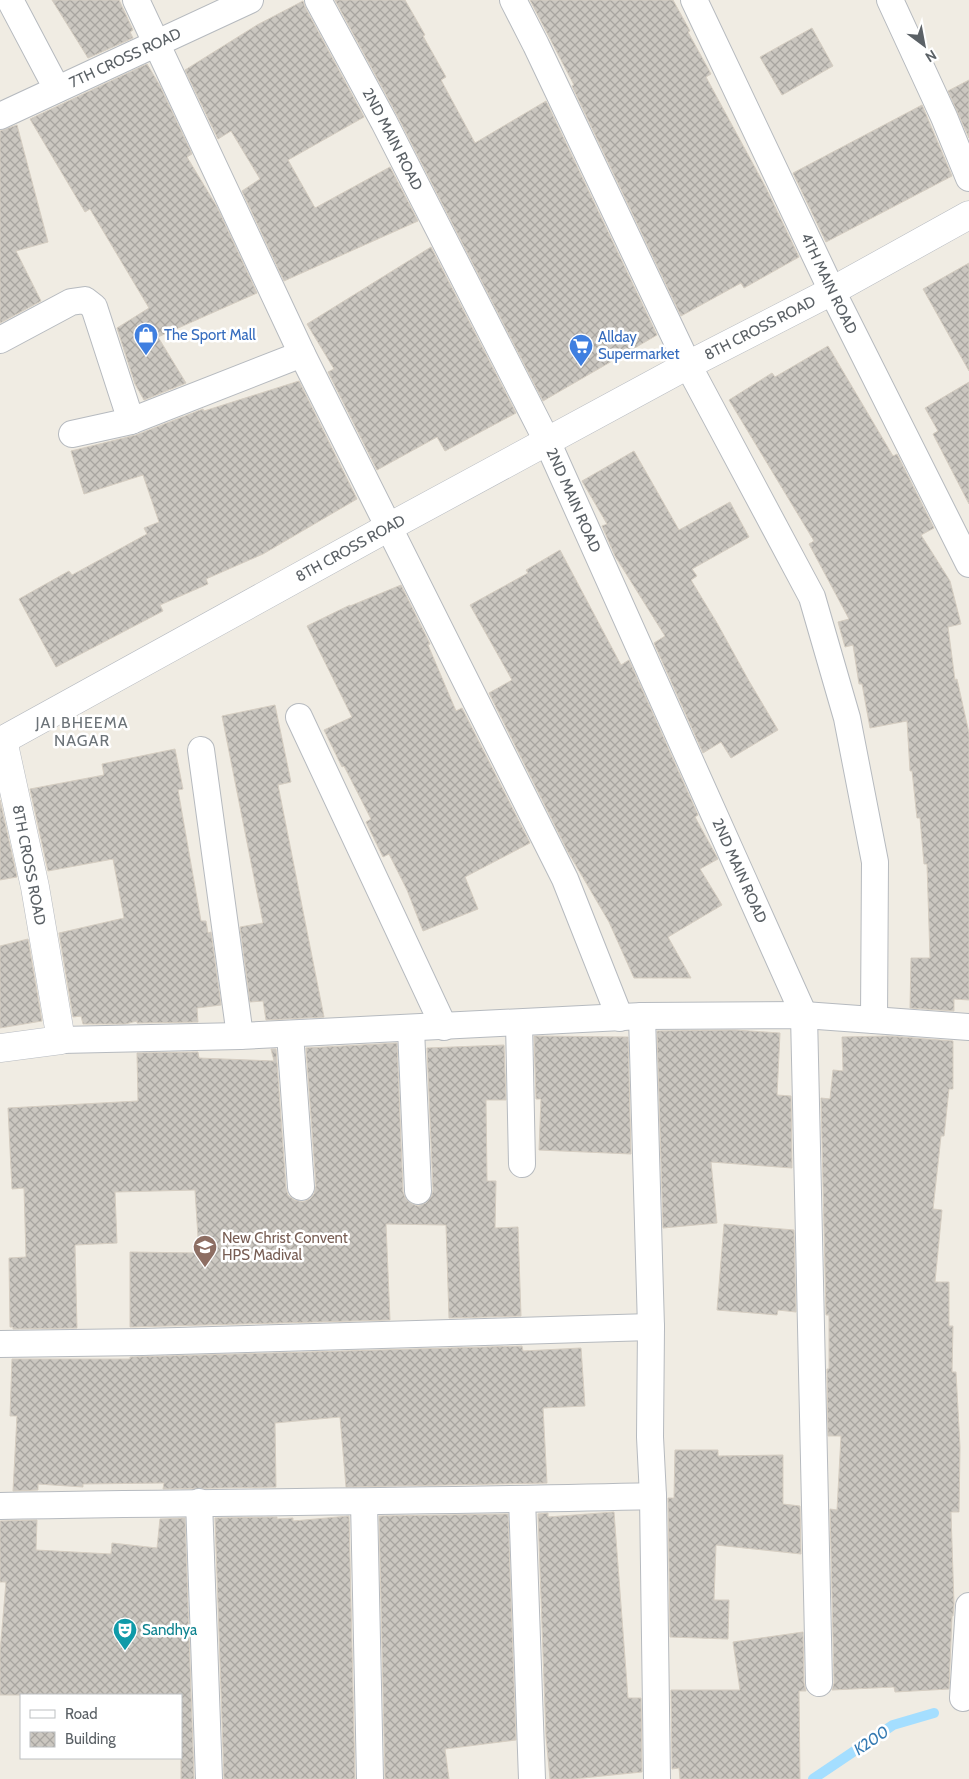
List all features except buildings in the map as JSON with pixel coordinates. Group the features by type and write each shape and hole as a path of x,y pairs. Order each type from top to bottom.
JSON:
{"street":[{"path":"10,0 56,89"},
{"path":"136,0 302,354 565,879 631,1017 651,1327 650,1438 653,1496 657,1779"},
{"name":"7TH CROSS ROAD","path":"0,116 250,0"},
{"name":"2ND MAIN ROAD","path":"318,0 384,122 547,441 804,1015"},
{"path":"513,0 688,365 812,597 847,718 876,862 874,1020"},
{"name":"4TH MAIN ROAD","path":"694,0 832,291 969,564"},
{"path":"890,0 944,117 969,178"},
{"name":"8TH CROSS ROAD","path":"61,1040 35,887 3,740 547,441 688,365 832,291 969,215"},
{"path":"0,340 70,302 85,300 94,308 130,421"},
{"path":"72,434 130,421 302,354"},
{"path":"299,717 444,1027"},
{"path":"201,750 240,1036"},
{"path":"804,1015 819,1683"},
{"path":"0,1048 61,1040 290,1034 631,1017 804,1015 969,1027"},
{"path":"518,1023 522,1164"},
{"path":"410,1029 418,1191"},
{"path":"290,1034 300,1187"},
{"path":"0,1344 153,1342 651,1327"},
{"path":"0,1506 199,1502 364,1502 653,1496"},
{"path":"522,1499 532,1779"},
{"path":"199,1502 209,1779"},
{"path":"364,1502 370,1779"},
{"path":"963,1698 969,1606"}],"waterway":[{"name":"K200","path":"813,1779 893,1725 934,1713"}],"place":[{"name":"The Sport Mall","path":"146,356"},
{"name":"Allday Supermarket","path":"581,367"},
{"name":"New Christ Convent HPS Madival","path":"205,1268"},
{"name":"Sandhya","path":"125,1651"}],"district":[{"name":"JAI BHEEMA NAGAR","path":"82,731"}]}
